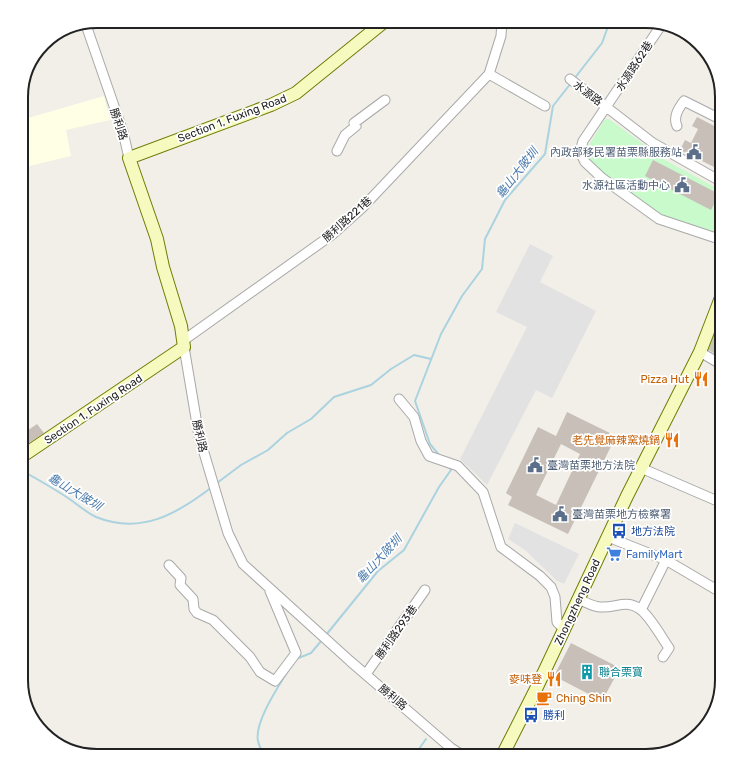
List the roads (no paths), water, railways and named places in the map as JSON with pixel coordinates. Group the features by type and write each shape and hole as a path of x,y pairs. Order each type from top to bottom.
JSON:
{"street":[{"name":"Section 1, Fuxing Road","path":"129,158 271,105 296,93 376,28"},
{"path":"502,28 501,36 489,74 545,106"},
{"name":"勝利路","path":"87,29 123,132 129,158 157,239 163,267 182,326 199,436 228,533 242,564 453,749"},
{"name":"水源路62巷","path":"659,29 583,141 580,152 585,162 602,178 659,219 715,238"},
{"name":"勝利路221巷","path":"184,344 332,234 362,208 489,74"},
{"name":"水源路","path":"573,82 653,143 715,178"},
{"path":"337,151 345,135 356,126 354,123 385,100"},
{"path":"677,126 675,121 678,108 684,101 715,116"},
{"name":"Zhongzheng Road","path":"505,749 641,468 700,352 715,313"},
{"name":"Section 1, Fuxing Road","path":"28,452 184,344"},
{"path":"700,352 715,361"},
{"path":"399,399 414,417 421,441 429,456 458,466 483,492 501,547 540,576 551,587 555,597 557,622 564,629"},
{"path":"641,468 715,500"},
{"path":"608,536 666,560 715,590"},
{"path":"642,610 666,560"},
{"path":"169,566 181,578 180,585 193,598 194,609 213,620 250,657 260,672 275,682 296,653 268,588"},
{"name":"勝利路293巷","path":"366,674 425,590"},
{"path":"578,599 602,608 620,603 634,605 642,610 669,648 663,657"}],"waterway":[{"name":"龜山大陂圳","path":"574,79 602,43 607,28"},
{"name":"龜山大陂圳","path":"439,455 430,444 415,401 441,334 462,296 482,269 485,239 505,200 545,154 553,106 571,83"},
{"name":"龜山大陂圳","path":"217,483 241,465 268,450 287,433 311,419 334,397 371,385 391,369 414,355 431,359"},
{"name":"龜山大陂圳","path":"326,635 378,571 404,550 439,487 451,470 448,466"},
{"name":"龜山大陂圳","path":"28,474 96,517 112,522 128,524 143,523 172,513 199,497 212,487"},
{"name":"龜山大陂圳","path":"296,659 311,653 322,640"},
{"name":"龜山大陂圳","path":"261,749 258,741 258,733 263,714 289,669"},
{"path":"419,749 426,739"}],"place":[{"name":"內政部移民署苗栗縣服務站","path":"694,152"},
{"name":"水源社區活動中心","path":"682,185"},
{"name":"Pizza Hut","path":"701,379"},
{"name":"老先覺麻辣窯燒鍋","path":"672,440"},
{"name":"臺灣苗栗地方法院","path":"535,465"},
{"name":"臺灣苗栗地方檢察署","path":"560,514"},
{"name":"地方法院","path":"619,531"},
{"name":"FamilyMart","path":"614,554"},
{"name":"聯合栗寶","path":"587,672"},
{"name":"麥味登","path":"554,679"},
{"name":"Ching Shin","path":"544,698"},
{"name":"勝利","path":"531,715"}]}
